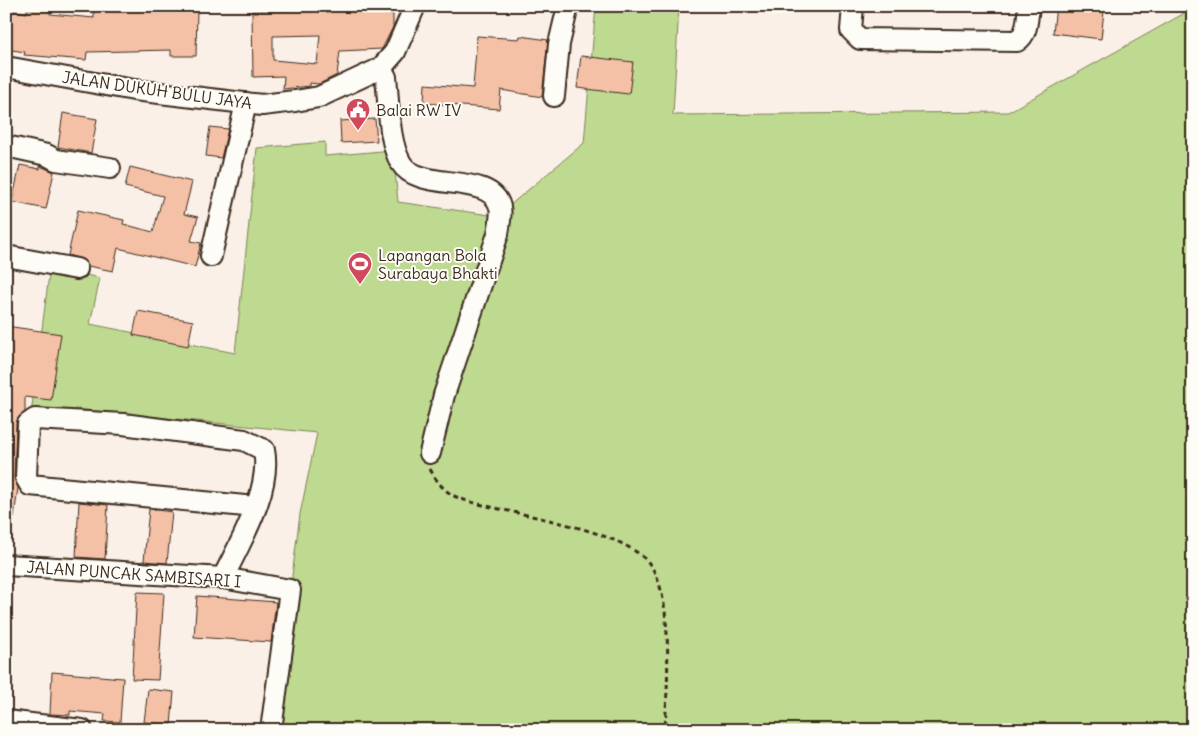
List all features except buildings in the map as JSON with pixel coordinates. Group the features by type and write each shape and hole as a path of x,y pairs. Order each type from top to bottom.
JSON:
{"street":[{"name":"JALAN DUKUH BULU JAYA","path":"6,67 134,90 262,105 319,97 381,68 395,52 415,6"},
{"path":"554,96 560,44 568,6"},
{"path":"853,6 851,30 860,39 1017,42 1023,38 1026,30 1029,6"},
{"path":"381,68 386,77 394,147 401,163 408,171 421,178 473,186 496,197 501,209 498,234 444,394 430,453"},
{"path":"211,256 246,103"},
{"path":"6,146 56,160 110,168"},
{"path":"6,256 77,269"},
{"path":"223,578 255,507 264,483 266,462 264,450 256,444 244,440 123,424 35,419 28,424 26,478 30,485 255,507"},
{"name":"JALAN PUNCAK SAMBISARI I","path":"6,565 223,578 290,590 271,730"},
{"path":"6,721 82,730"}],"path":[{"path":"430,453 430,468 439,486 449,493 464,500 609,537 633,550 648,561 658,577 664,602 668,656 665,730"}],"green space":[{"path":"596,6 679,6 673,115 1008,112 1183,14 1185,6 1193,6 1193,730 272,730 300,514 317,433 75,409 72,419 31,414 50,267 100,278 90,324 235,353 257,148 325,142 325,156 393,150 398,202 497,216 584,143"}],"place":[{"name":"Balai RW IV","path":"358,131"},
{"name":"Lapangan Bola Surabaya Bhakti","path":"360,285"}]}
